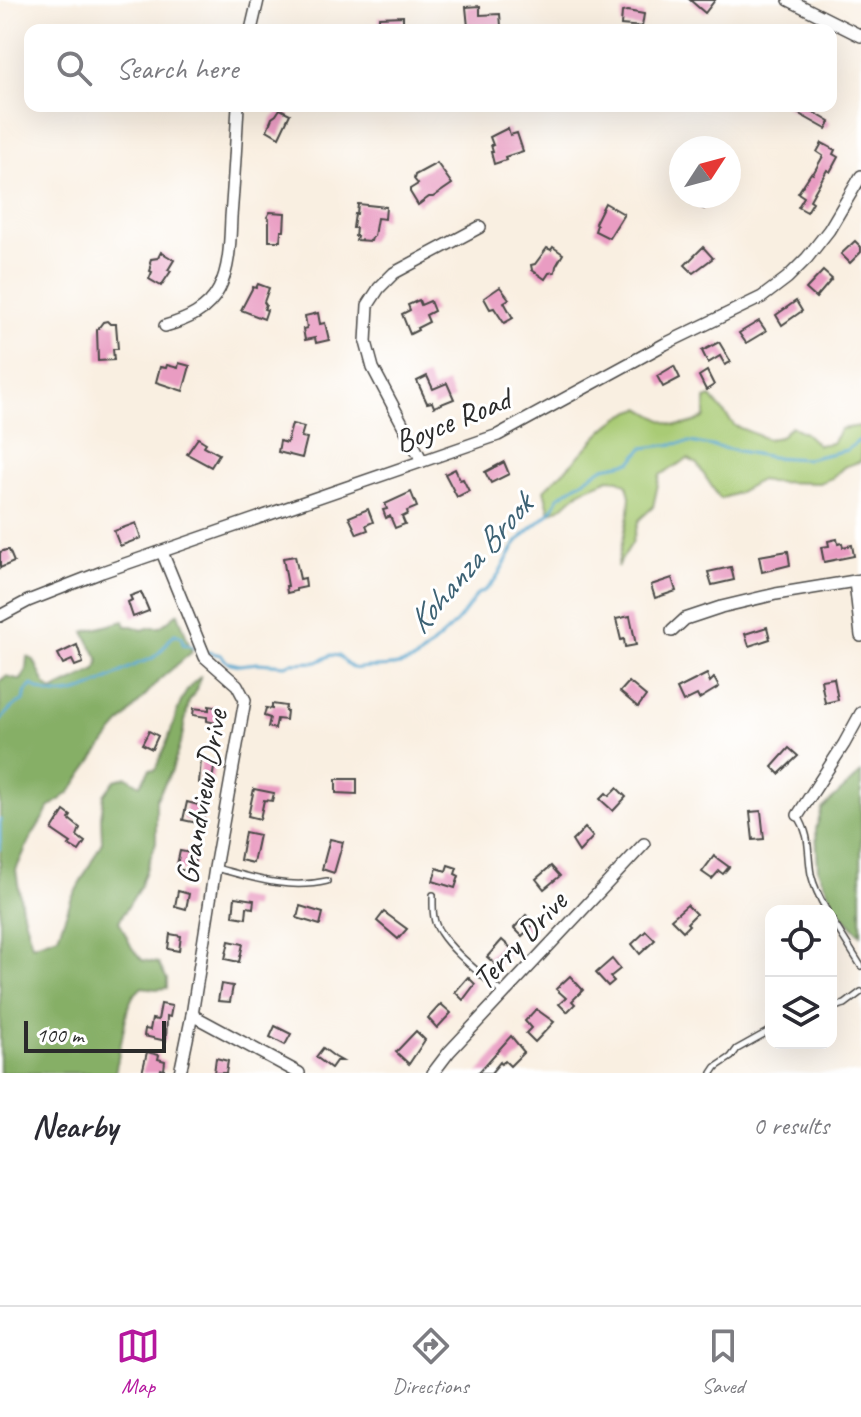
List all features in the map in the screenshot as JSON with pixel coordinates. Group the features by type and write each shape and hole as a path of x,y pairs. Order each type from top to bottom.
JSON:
{"street":[{"path":"252,24 258,0"},
{"path":"789,0 861,36"},
{"path":"165,326 192,316 209,303 219,289 226,269 238,112"},
{"name":"Boyce Road","path":"0,616 28,601 102,572 498,435 665,344 762,297 807,258 829,230 861,176"},
{"path":"422,461 373,368 366,342 368,305 394,273 480,227"},
{"name":"Grandview Drive","path":"162,552 205,657 237,685 245,700 180,1073"},
{"path":"672,631 685,619 721,607 858,580 861,636"},
{"path":"798,815 861,713"},
{"name":"Terry Drive","path":"433,1073 449,1052 644,844"},
{"path":"192,1015 299,1073"}],"lane":[{"path":"798,815 807,830 812,877 823,905"},
{"path":"215,868 275,883 309,885 327,881"},
{"path":"433,895 432,912 438,930 504,995"},
{"path":"837,928 861,966"},
{"path":"837,1006 861,992"},
{"path":"712,1073 737,1049 765,1033"}],"green space":[{"path":"711,397 735,426 767,439 780,437 791,426 818,445 832,443 841,429 861,426 861,461 844,467 832,478 819,483 760,480 720,499 697,464 688,459 660,475 653,507 639,520 632,543 617,567 629,512 627,485 609,479 580,491 565,505 550,513 544,490 621,416 641,408 671,424 685,425 705,417 705,399"},
{"path":"178,613 192,652 159,680 113,732 70,792 49,808 16,870 32,945 58,936 71,900 102,842 104,795 115,780 127,777 140,785 150,769 155,770 180,703 200,677 197,690 189,701 172,770 156,800 156,842 140,887 119,921 132,948 142,960 158,963 167,979 167,988 142,987 133,996 115,1073 0,1073 0,681 6,676 21,680 26,671 27,657 34,660 45,684 52,691 96,670 99,660 84,632 124,621 126,626 142,630 160,627"},
{"path":"861,773 861,935 837,910 818,870 816,829 822,809"}],"building":[{"path":"690,0 715,0 705,13"},
{"path":"480,6 480,15 500,14 501,24 468,24 466,7"},
{"path":"622,12 644,14 642,24 621,24"},
{"path":"403,16 403,24 379,24 379,17"},
{"path":"278,112 290,114 279,137 267,130"},
{"path":"796,112 813,112 830,122 826,129"},
{"path":"508,128 510,135 517,133 523,151 494,164 490,137"},
{"path":"822,143 835,150 833,154 838,157 810,200 813,202 807,212 798,207 804,197 798,193 823,156 817,152"},
{"path":"437,163 452,184 418,205 410,192 418,184 415,175"},
{"path":"605,203 624,214 609,238 595,231 595,223"},
{"path":"358,204 386,207 385,219 377,218 371,241 356,240 356,228 353,228"},
{"path":"270,212 285,213 280,241 269,241 267,217"},
{"path":"855,241 861,252 850,263 841,254"},
{"path":"553,247 563,254 555,272 549,273 545,279 532,270 531,265 547,248 551,250"},
{"path":"703,247 713,258 693,273 685,265"},
{"path":"161,252 174,260 161,286 149,279 151,259 158,258"},
{"path":"823,271 832,279 816,298 806,289"},
{"path":"258,284 269,288 264,302 264,309 267,310 264,319 241,310 253,287 256,288"},
{"path":"500,287 509,299 504,302 513,318 504,323 484,298"},
{"path":"419,300 421,305 430,301 434,311 426,315 429,322 410,334 402,314 410,310 408,305"},
{"path":"796,301 802,311 782,325 776,315"},
{"path":"318,313 320,324 325,323 329,340 316,343 315,338 305,340 303,329 307,328 305,316"},
{"path":"107,321 116,324 118,349 113,349 114,360 98,361 97,330"},
{"path":"759,321 766,331 746,343 739,333"},
{"path":"719,342 731,362 725,365 720,356 708,363 702,351"},
{"path":"179,363 190,366 183,391 156,382 160,367 178,368"},
{"path":"674,366 680,378 663,387 657,376"},
{"path":"707,371 714,385 706,390 699,376"},
{"path":"427,376 433,389 447,383 454,399 434,407 432,402 427,403 417,381"},
{"path":"292,424 304,427 301,437 307,438 302,458 278,452 280,441 287,443"},
{"path":"198,438 206,443 204,446 219,454 211,467 187,454"},
{"path":"504,462 509,474 491,483 485,472"},
{"path":"455,469 469,491 457,497 445,474"},
{"path":"411,492 417,507 402,517 405,524 395,528 390,516 386,518 383,510 387,509 385,504"},
{"path":"368,509 373,522 366,525 368,530 357,534 349,517"},
{"path":"136,523 141,538 120,546 114,531"},
{"path":"837,539 843,547 852,545 854,556 824,562 821,547 829,546 828,541"},
{"path":"9,550 14,562 0,568 0,552"},
{"path":"788,551 790,565 762,572 759,556"},
{"path":"295,556 300,579 305,578 306,587 287,593 283,558"},
{"path":"731,567 734,580 712,585 708,572"},
{"path":"672,578 676,591 655,598 651,585"},
{"path":"141,592 149,611 133,617 128,602 132,600 130,596"},
{"path":"630,616 636,645 625,647 616,619"},
{"path":"767,627 770,639 749,646 745,634"},
{"path":"77,645 83,663 75,666 72,660 63,664 58,654"},
{"path":"707,674 710,682 714,678 719,687 699,699 697,695 683,702 677,689"},
{"path":"834,678 838,700 825,703 821,680"},
{"path":"629,682 646,696 638,707 620,692"},
{"path":"272,704 286,706 287,711 286,720 277,719 275,729 268,727 270,718 264,716 266,708 272,709"},
{"path":"209,706 222,708 220,724 207,721 207,717 193,715 194,708 209,710"},
{"path":"149,731 158,736 152,749 142,744"},
{"path":"789,748 798,756 779,774 772,767"},
{"path":"201,760 215,762 212,780 207,779 207,784 199,783"},
{"path":"336,779 357,779 357,794 336,793"},
{"path":"617,788 626,797 613,811 600,799"},
{"path":"254,789 274,793 272,801 264,800 260,819 248,816"},
{"path":"187,802 206,807 202,824 183,820"},
{"path":"64,811 80,828 77,836 85,842 79,851 52,830"},
{"path":"761,811 764,839 753,840 750,812"},
{"path":"585,828 593,837 579,852 572,841"},
{"path":"245,832 259,835 253,863 240,860"},
{"path":"330,839 343,842 334,873 322,869"},
{"path":"180,851 196,854 193,872 176,869"},
{"path":"714,856 729,867 723,874 719,871 712,879 702,872"},
{"path":"448,865 457,868 455,874 459,876 455,888 433,881 437,868 446,871"},
{"path":"551,866 560,876 544,889 536,879"},
{"path":"178,891 189,894 186,909 175,906"},
{"path":"235,897 254,900 253,908 247,907 246,918 233,916"},
{"path":"687,905 696,914 683,931 671,919"},
{"path":"300,906 323,913 320,925 297,918"},
{"path":"384,912 407,929 398,939 377,921"},
{"path":"526,915 535,923 522,936 514,928"},
{"path":"646,931 655,940 640,954 632,944"},
{"path":"170,934 181,936 179,951 168,949"},
{"path":"502,940 512,949 496,965 487,957"},
{"path":"229,941 243,944 239,962 225,959"},
{"path":"612,959 620,969 610,977 614,981 608,986 596,973"},
{"path":"570,976 583,990 572,1001 575,1004 567,1012 559,1004 566,998 556,989"},
{"path":"468,977 475,984 463,1000 455,992"},
{"path":"221,984 233,986 230,1002 218,1001"},
{"path":"161,1004 172,1006 170,1017 167,1016 166,1041 144,1036 145,1029 150,1030 152,1019 158,1020"},
{"path":"441,1004 451,1013 437,1028 428,1018"},
{"path":"536,1009 554,1022 535,1042 526,1033 531,1028 525,1021"},
{"path":"275,1026 291,1034 285,1045 270,1037"},
{"path":"416,1031 425,1040 409,1064 396,1052"},
{"path":"511,1036 524,1052 510,1066 505,1061 500,1062 491,1073 478,1073"},
{"path":"323,1048 342,1061 336,1061 331,1068 316,1057"},
{"path":"147,1052 159,1055 158,1059 165,1061 164,1070 161,1069 160,1073 142,1073"},
{"path":"216,1058 228,1061 226,1073 214,1073"}],"waterway":[{"name":"Kohanza Brook","path":"208,652 239,665 317,662 331,655 339,656 355,669 407,663 415,660 446,633 477,594 490,586 516,544 551,511 558,497 604,467 631,462 643,448 690,442 771,457 807,459 847,450 861,439"},
{"name":"Kohanza Brook","path":"0,722 10,709 24,700 26,691 32,685 58,694 85,690 152,658 175,634 182,637 183,644 197,648"},
{"name":"Kohanza Brook","path":"0,819 0,849"}]}
